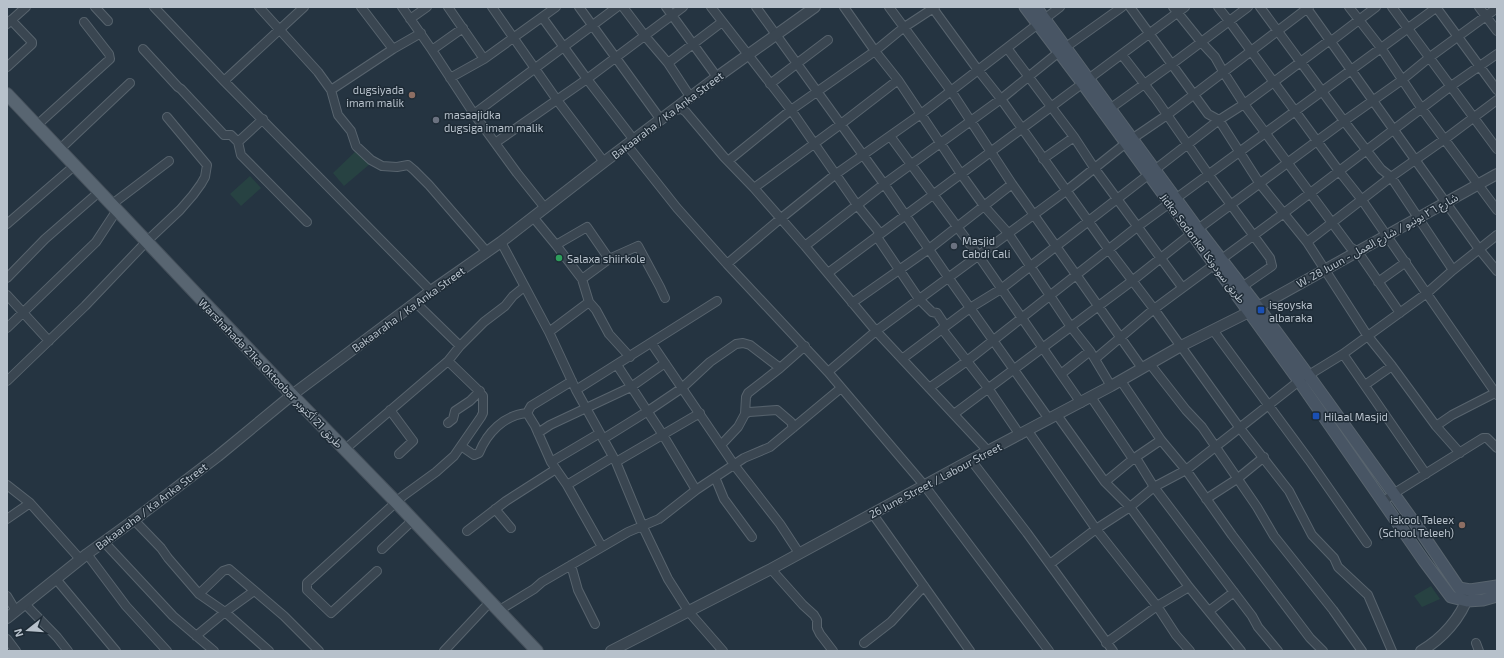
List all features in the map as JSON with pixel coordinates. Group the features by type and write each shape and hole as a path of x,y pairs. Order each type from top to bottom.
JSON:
{"main road":[{"name":"Jidka Sodonka طريق سودونكا","path":"1025,7 1041,21 1063,50 1304,379 1393,494 1459,588 1468,596"},
{"name":"Jidka Sodonka طريق سودونكا","path":"1036,7 1041,21"},
{"name":"Jidka Sodonka طريق سودونكا","path":"1086,82 1111,108 1129,141"},
{"name":"Warshahada 21ka Oktoobar طريق 21 أكتوبر","path":"7,95 147,241 292,396 396,502 537,651"},
{"name":"Jidka Sodonka طريق سودونكا","path":"1218,262 1242,287 1254,309"},
{"name":"Jidka Sodonka طريق سودونكا","path":"1304,379 1383,502 1451,597 1468,596"},
{"path":"1468,596 1497,586"},
{"path":"1468,596 1483,600 1497,596"}],"street":[{"path":"7,68 32,44 32,42 9,22 26,7"},
{"path":"95,7 108,21"},
{"path":"154,7 224,81 263,119 431,292"},
{"path":"259,7 318,72 331,90 338,115 351,131 356,146 371,160 382,166 397,167 408,165 487,252"},
{"path":"224,81 304,7"},
{"path":"402,7 421,33 474,114 545,208"},
{"path":"410,19 427,7"},
{"path":"448,7 484,59"},
{"path":"492,7 557,100 604,162"},
{"path":"450,78 484,59 556,7"},
{"path":"579,7 661,120"},
{"path":"474,114 617,7"},
{"path":"623,7 668,63 691,98"},
{"path":"666,7 717,77"},
{"path":"495,143 587,79 683,7"},
{"path":"711,7 815,143 857,205 879,232 877,237"},
{"path":"756,7 863,154 992,340 1106,482 1130,507 1189,587 1241,651"},
{"name":"Bakaaraha / Ka Anka Street","path":"7,618 83,556 134,520 218,456 292,396 416,303 501,242 717,77 777,36 815,7"},
{"path":"844,7 875,51 898,80 940,144 984,206 1008,233 1029,266 1090,351 1111,386"},
{"path":"889,7 903,28 951,91 992,151 1012,184 1057,245 1121,338 1202,427 1257,507 1274,536 1333,610 1362,651"},
{"path":"728,161 791,110 875,51 903,28 934,7 1109,250 1154,309 1239,427 1264,457 1289,491 1312,535 1334,558 1338,567 1368,595 1392,651"},
{"path":"727,264 836,174 921,114 1060,7"},
{"path":"805,246 884,184 1001,99 1063,50 1122,7"},
{"path":"1130,7 1208,114 1218,120 1260,184 1307,242 1367,335 1436,426 1460,453"},
{"path":"828,273 1150,34 1175,10 1185,7"},
{"path":"1218,7 1294,112 1362,200 1496,394 1452,415 1436,426"},
{"path":"1111,108 1202,43 1248,7"},
{"path":"1260,7 1344,121 1381,169 1391,177 1453,270"},
{"path":"828,372 876,331 1066,191 1129,141 1224,73 1307,7 1394,131 1479,249 1497,271"},
{"path":"1349,7 1381,48 1422,109 1497,210"},
{"path":"902,359 970,308 1001,289 1029,266 1089,222 1218,120 1274,83 1300,62 1330,40 1334,39 1376,7"},
{"path":"1392,7 1497,149"},
{"path":"929,388 967,361 1138,227 1436,7 1497,90"},
{"path":"1479,7 1497,31"},
{"path":"363,8 393,49"},
{"path":"954,414 1072,327 1098,305 1132,281 1195,231 1344,121 1374,101 1497,8"},
{"path":"1175,10 1215,57 1244,104 1287,164 1331,224 1350,247 1358,252 1400,313"},
{"path":"542,17 677,208 727,264 805,346 924,485 962,533 1049,651"},
{"path":"36,126 110,59 109,54 84,22"},
{"path":"668,63 722,22"},
{"path":"432,50 463,28"},
{"path":"331,90 393,49 421,33"},
{"path":"770,84 828,40"},
{"path":"1007,48 1074,137 1182,288"},
{"path":"143,49 224,135 231,135 238,142 241,155 307,222"},
{"path":"1095,359 1154,309 1284,214 1451,86 1497,54"},
{"path":"1122,55 1270,258 1272,264 1270,268 1242,287"},
{"path":"754,188 898,80"},
{"path":"59,150 130,83"},
{"path":"1307,242 1391,177 1497,100"},
{"path":"674,110 682,109 686,112 805,246 876,331 988,451"},
{"path":"7,381 85,306 147,241 167,223 193,195 204,177 208,165 167,117"},
{"path":"238,142 263,119"},
{"path":"890,136 978,255 1081,403"},
{"path":"1043,159 1074,137"},
{"path":"7,328 96,242 114,208 169,161"},
{"path":"7,224 74,166"},
{"name":"W. 28 Juun - شارع ٢٦ يونيو / شارع العمل","path":"1254,309 1497,174"},
{"path":"852,303 929,249 1012,184"},
{"path":"7,278 45,240 99,192"},
{"path":"533,217 582,278 589,302 596,310 609,334 630,357"},
{"path":"556,245 587,227 608,259"},
{"path":"1050,564 1096,529 1130,507 1154,487 1186,470 1239,427 1304,379 1343,354 1367,335 1400,313 1427,293 1497,235"},
{"path":"877,237 919,299 932,312 937,313 945,325 942,329"},
{"path":"501,242 548,332 576,390 614,460 668,580 689,612 723,651"},
{"path":"582,278 608,259 638,246 665,298"},
{"path":"1378,282 1406,262"},
{"path":"344,450 448,361 460,346 484,322 505,306 513,296 524,288"},
{"path":"7,295 49,341"},
{"path":"576,390 652,344 717,301"},
{"path":"548,332 589,302"},
{"path":"416,303 460,346"},
{"name":"26 June Street / Labour Street","path":"611,651 771,569 970,460 1081,403 1181,346 1254,309"},
{"path":"942,329 1024,433 1096,529 1157,606 1176,635 1190,651"},
{"path":"1213,330 1270,405 1367,544"},
{"path":"652,344 735,466 780,524 799,553"},
{"path":"467,531 553,466 601,436 648,411 682,388 710,362 736,344 750,344 780,368"},
{"path":"721,445 738,427 745,414 747,395 805,346"},
{"path":"1061,374 1090,351"},
{"path":"1343,354 1426,474"},
{"path":"377,571 331,613 307,590 306,586 307,583 396,502 436,472 454,456 483,413 483,396 480,391 448,361"},
{"path":"538,433 550,425 631,387 664,363"},
{"path":"617,365 648,411 696,490"},
{"path":"1365,386 1392,366"},
{"path":"461,446 474,454 477,454 491,433 505,420 518,414 526,413 532,406 572,381"},
{"path":"1121,381 1161,440 1186,470 1232,535 1310,638 1323,651"},
{"path":"498,611 534,589 542,582 628,532 659,519 696,490 735,466 744,458 770,446 841,388"},
{"path":"448,423 453,419 454,411 470,401 480,391"},
{"path":"1091,397 1134,459 1138,461 1154,487 1252,616 1258,627 1278,651"},
{"path":"390,410 413,441 399,454"},
{"path":"745,414 777,410 791,422 793,428"},
{"path":"526,413 538,433 553,466 567,486 602,547"},
{"path":"567,486 663,435 700,413"},
{"path":"1383,502 1393,494 1483,438 1487,438 1497,448"},
{"path":"1106,482 1134,459 1161,440"},
{"path":"1206,499 1237,479 1264,457"},
{"path":"970,460 1050,564 1113,651"},
{"path":"714,478 724,499 752,537"},
{"path":"9,489 30,503 83,556 167,651"},
{"path":"7,519 30,503"},
{"path":"495,509 511,528"},
{"path":"872,513 970,651"},
{"path":"134,520 161,548 199,594 225,612 269,651"},
{"path":"382,549 413,520"},
{"path":"104,542 173,616 214,651"},
{"path":"571,565 578,590 595,624"},
{"path":"199,594 226,569 229,569 284,616 319,651"},
{"path":"771,569 803,605 814,615 817,620 817,628 820,634 833,651"},
{"path":"56,579 116,651"},
{"path":"864,643 891,622 924,586"},
{"path":"1106,642 1157,606 1189,587"},
{"path":"196,636 254,591"},
{"path":"1209,611 1234,592"},
{"path":"7,596 16,611"},
{"path":"1421,651 1440,638 1454,622 1468,596"},
{"path":"444,651 490,602"},
{"path":"25,604 57,637 68,651"},
{"path":"7,639 16,651"}],"green space":[{"path":"357,150 371,163 344,186 333,173"},
{"path":"250,176 261,188 241,206 230,194"},
{"path":"1431,586 1440,599 1422,607 1414,596"}],"place":[{"name":"dugsiyada imam malik","path":"412,95"},
{"name":"masaajidka dugsiga imam malik","path":"436,120"},
{"name":"Masjid Cabdi Cali","path":"954,246"},
{"name":"Salaxa shiirkole","path":"559,258"},
{"name":"isgoyska albaraka","path":"1261,310"},
{"name":"Hilaal Masjid","path":"1316,416"},
{"name":"iskool Taleex (School Teleeh)","path":"1462,525"}]}
